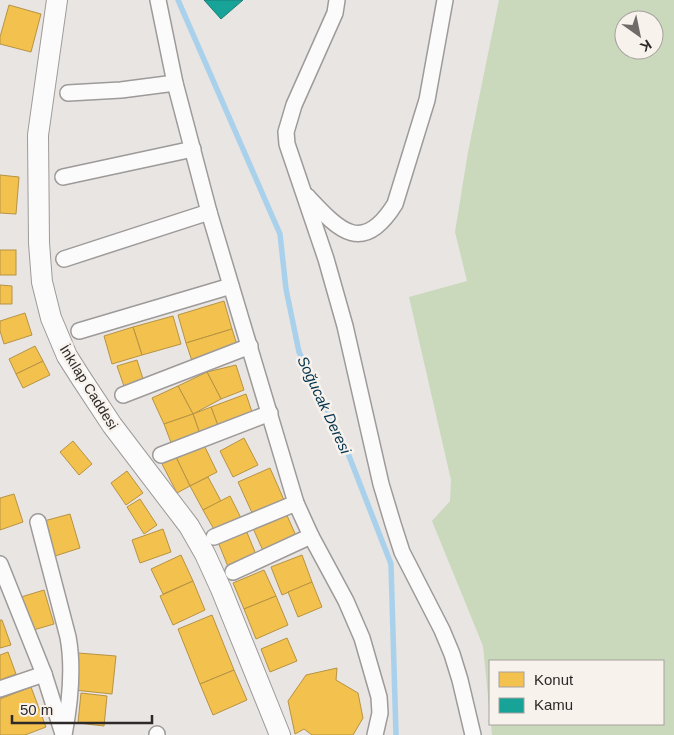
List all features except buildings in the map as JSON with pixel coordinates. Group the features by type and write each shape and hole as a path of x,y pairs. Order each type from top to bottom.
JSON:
{"street":[{"name":"İnkılap Caddesi","path":"57,0 38,134 39,244 42,282 51,318 67,356 81,378 112,425 189,526 201,547 221,589 280,735"},
{"path":"158,0 175,83 209,212 296,503 311,536 346,601 362,638 378,697 380,713 375,735"},
{"path":"338,0 335,13 294,105 286,132 289,154 326,259 345,326 381,484 393,524 402,552 442,630 452,654 473,735"},
{"path":"304,193 343,231 365,233 377,228 386,218 395,204 427,100 445,0"},
{"path":"68,93 120,90 175,83"},
{"path":"64,177 193,149"},
{"path":"64,259 209,212"},
{"path":"79,331 231,286"},
{"path":"123,395 250,346"},
{"path":"161,455 270,414"},
{"path":"214,537 296,503"},
{"path":"38,522 72,656 68,714 64,735"},
{"path":"233,572 311,536"},
{"path":"0,564 44,674 64,735"},
{"path":"0,689 44,674"}],"green space":[{"path":"499,0 674,0 674,735 492,735 491,725 664,725 664,660 489,660 489,707 483,646 432,521 450,501 451,480 409,297 467,281 455,232 468,152"}],"waterway":[{"name":"Soğucak Deresi","path":"178,0 280,234 286,289 299,352 344,443 391,564 396,735"}]}
